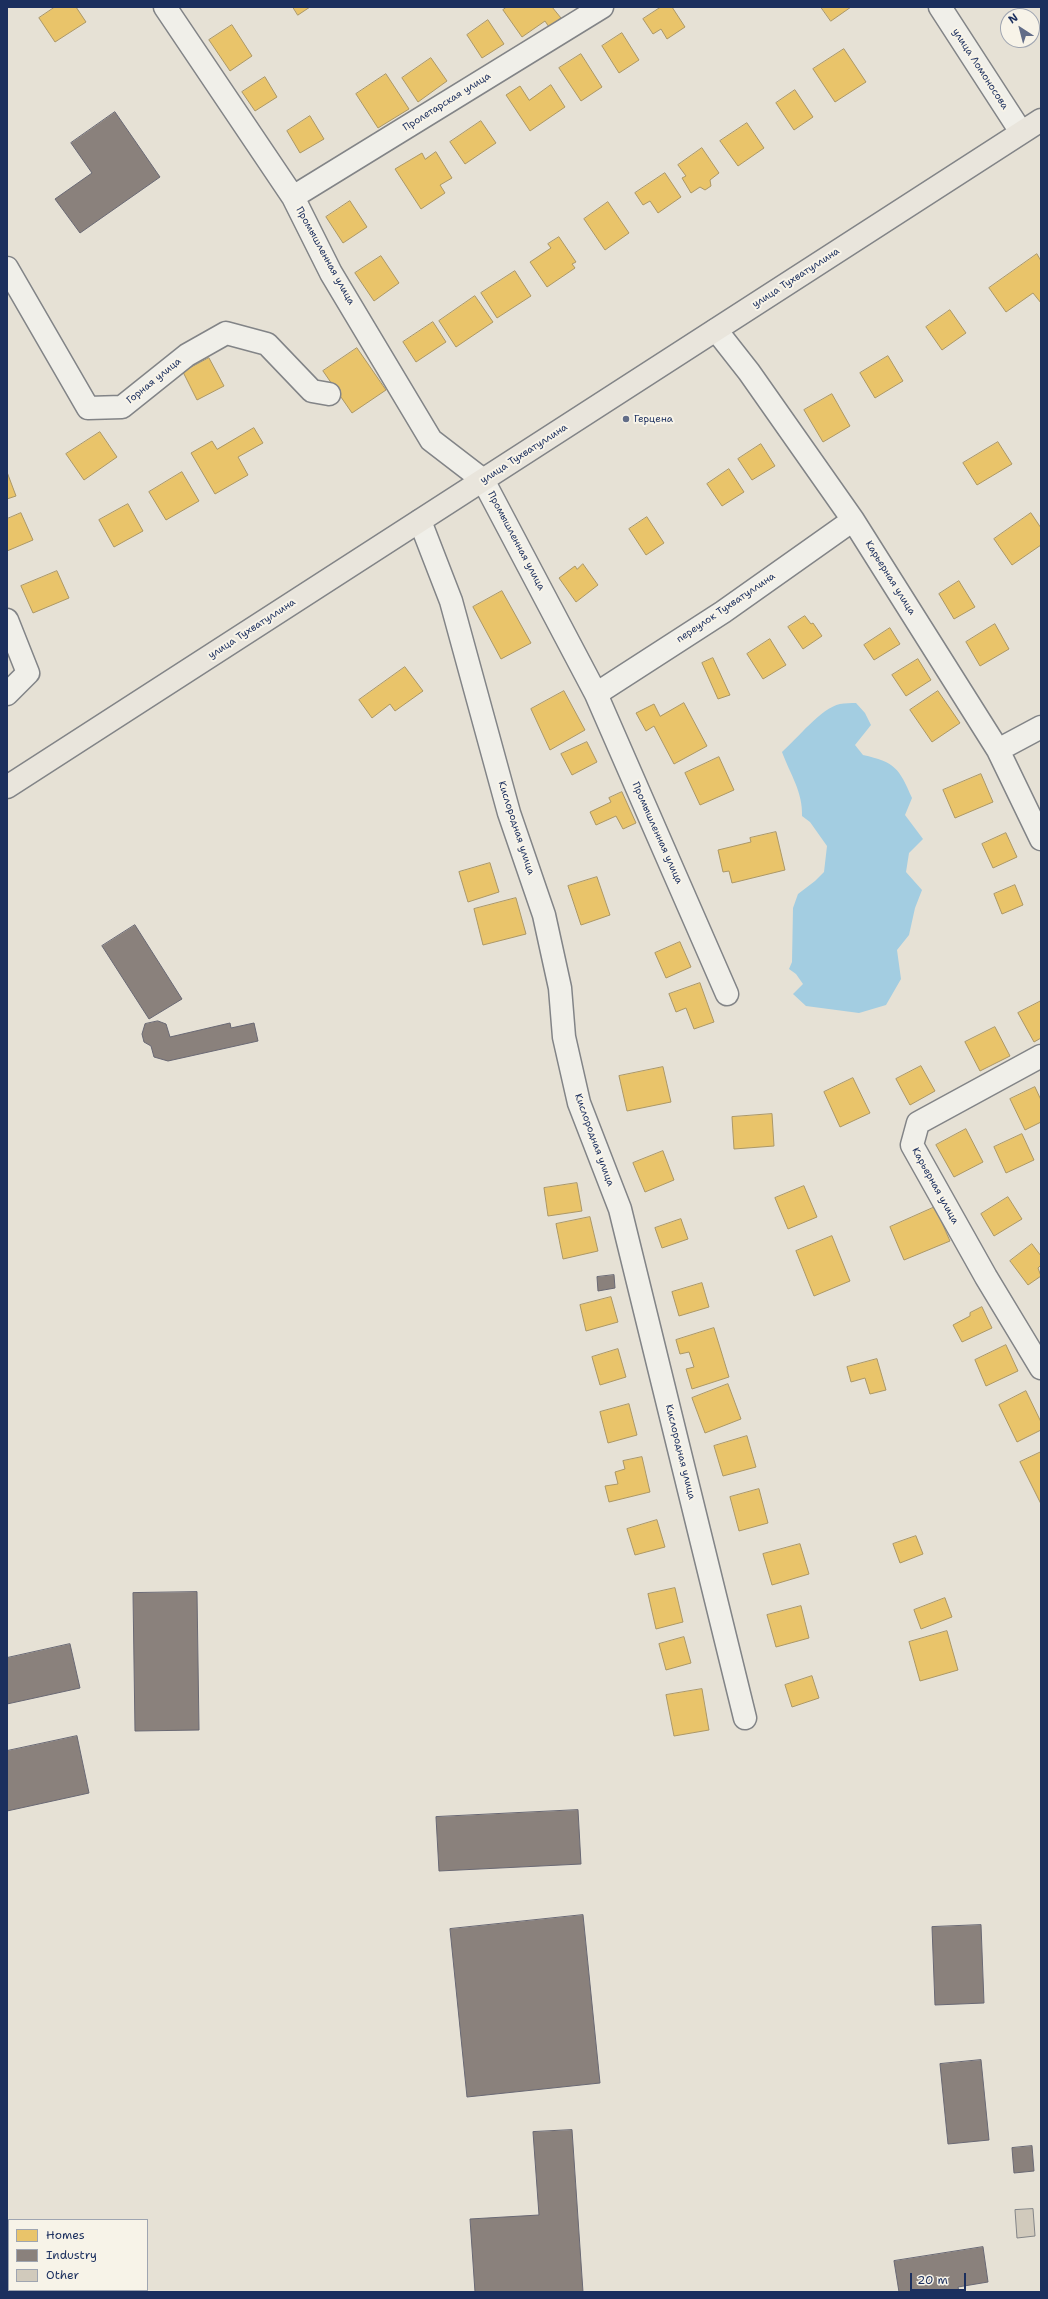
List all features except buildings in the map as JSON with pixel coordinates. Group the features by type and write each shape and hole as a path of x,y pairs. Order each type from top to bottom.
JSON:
{"main road":[{"name":"улица Тухватуллина","path":"7,787 1041,120"}],"street":[{"name":"Пролетарская улица","path":"293,197 602,7"},
{"name":"улица Ломоносова","path":"940,7 1021,132"},
{"name":"Промышленная улица","path":"173,9 293,197 332,273 430,440 483,480 596,694 727,994"},
{"name":"Горная улица","path":"7,268 88,408 122,407 187,355 226,333 267,344 312,391 329,394"},
{"name":"Карьерная улица","path":"716,330 749,372 853,520 998,750 1041,839"},
{"name":"переулок Тухватуллина","path":"596,694 723,612 853,520"},
{"name":"Кислородная улица","path":"420,521 451,601 509,813 544,915 560,988 564,1037 579,1103 620,1209 745,1718"},
{"path":"7,620 28,673 7,694"},
{"path":"998,750 1041,727"},
{"name":"Карьерная улица","path":"1041,1056 918,1123 912,1145 986,1277 1041,1368"}],"water":[{"path":"856,703 865,713 871,725 855,745 863,755 882,760 895,768 899,773 912,798 905,815 923,839 909,853 906,872 922,890 915,908 909,935 897,950 901,979 886,1005 859,1013 806,1006 793,994 803,984 796,974 789,969 792,962 793,908 798,894 824,872 827,846 810,822 802,816 802,807 798,791 782,752 825,711 840,704"}],"place":[{"name":"Герцена","path":"626,419"}]}
